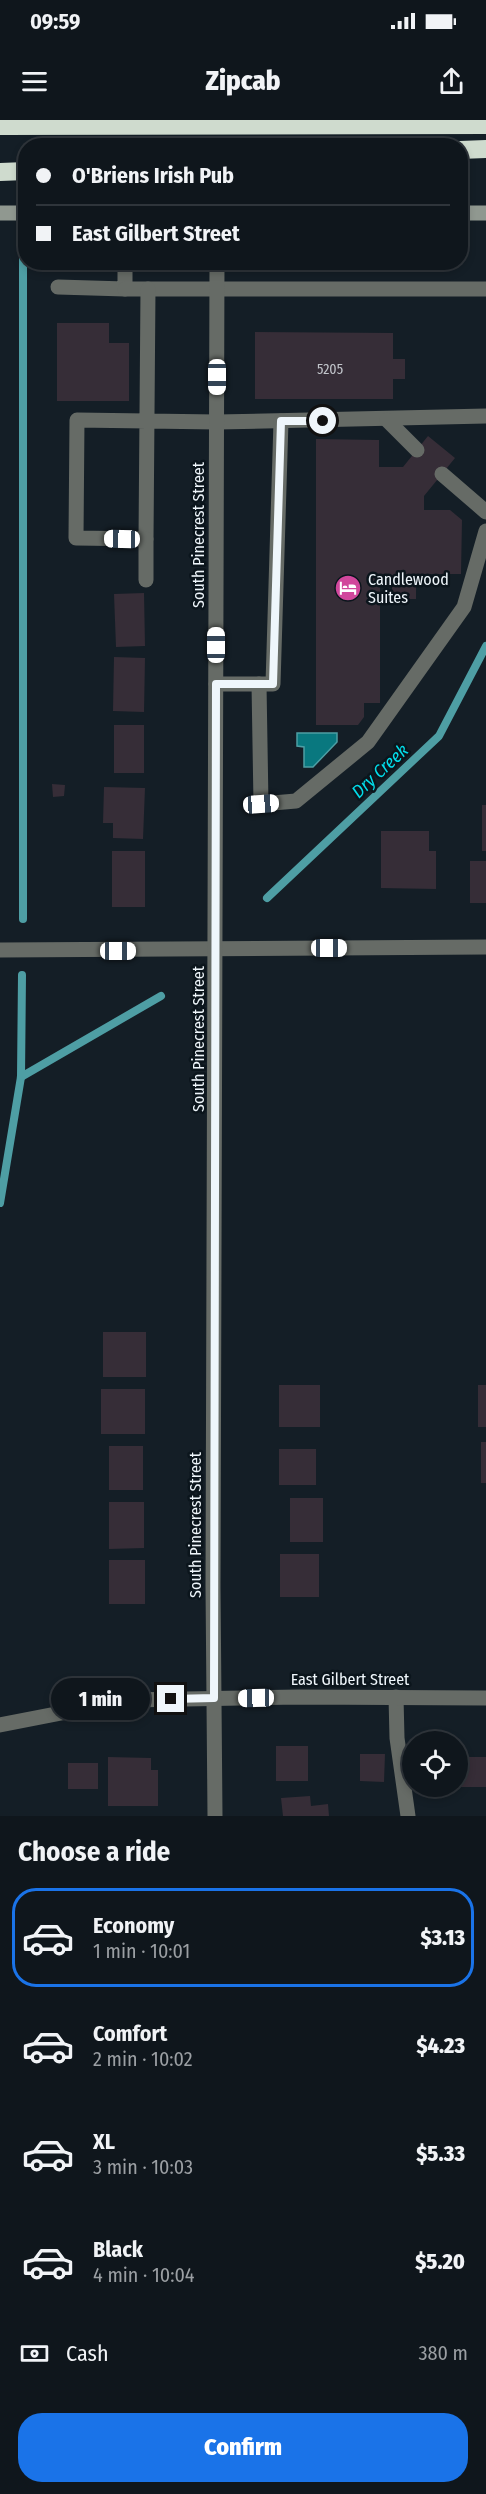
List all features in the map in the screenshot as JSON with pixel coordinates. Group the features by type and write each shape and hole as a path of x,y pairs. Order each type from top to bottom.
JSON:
{"highway":[{"path":"0,126 486,125"},
{"path":"468,150 486,149"},
{"path":"0,172 18,171"}],"main road":[{"path":"0,213 18,213"},
{"path":"468,213 486,213"}],"street":[{"path":"125,270 125,289"},
{"name":"South Pinecrest Street","path":"215,1816 217,270"},
{"path":"58,287 486,289"},
{"path":"146,580 148,289"},
{"path":"146,539 76,538 77,420 217,422 486,416"},
{"path":"387,420 417,450"},
{"path":"216,684 273,684 281,421"},
{"path":"442,474 486,513"},
{"path":"259,684 261,804 296,801 368,742 464,607 486,531"},
{"path":"0,950 179,951 216,948 486,947"},
{"path":"396,1697 397,1738 408,1816"},
{"name":"East Gilbert Street","path":"0,1725 128,1700 486,1698"}],"water":[{"path":"297,733 337,733 337,742 313,767 304,767 304,747 297,746"}],"building":[{"path":"57,323 109,323 109,343 129,343 129,401 57,401"},
{"path":"255,332 393,333 393,359 405,359 405,379 393,379 393,399 255,399"},
{"name":"Candlewood Suites","path":"428,436 455,458 424,496 424,510 450,510 462,520 461,574 416,574 416,599 392,599 392,577 380,577 380,703 364,703 364,717 358,725 316,725 316,439 379,440 379,467 403,467"},
{"path":"144,593 145,646 116,647 114,594"},
{"path":"114,657 145,658 144,712 113,711"},
{"path":"114,725 144,725 144,773 114,773"},
{"path":"52,784 65,785 64,796 53,797"},
{"path":"104,787 145,788 143,839 113,838 113,823 103,823"},
{"path":"482,805 486,805 486,851 482,851"},
{"path":"381,831 429,831 429,851 436,851 436,889 381,888"},
{"path":"112,851 145,851 145,907 112,907"},
{"path":"470,861 486,861 486,903 470,903"},
{"path":"103,1332 146,1332 146,1377 103,1377"},
{"path":"279,1385 320,1385 320,1427 279,1427"},
{"path":"478,1385 486,1385 486,1427 478,1427"},
{"path":"101,1389 145,1389 145,1434 101,1434"},
{"path":"481,1442 486,1442 486,1483 481,1483"},
{"path":"109,1446 143,1446 143,1490 109,1490"},
{"path":"279,1449 316,1449 316,1485 279,1485"},
{"path":"290,1498 323,1498 323,1542 290,1542"},
{"path":"109,1502 144,1502 144,1548 109,1549"},
{"path":"280,1554 319,1554 319,1597 280,1597"},
{"path":"109,1560 145,1560 145,1604 109,1604"},
{"path":"276,1746 308,1746 308,1781 276,1781"},
{"path":"360,1754 385,1754 384,1782 360,1781"},
{"path":"108,1757 151,1758 151,1770 158,1770 158,1806 108,1806"},
{"path":"468,1757 486,1757 486,1787 468,1787"},
{"path":"68,1763 98,1763 98,1789 68,1789"},
{"path":"310,1796 311,1806 328,1804 329,1816 283,1816 281,1798"}],"waterway":[{"path":"23,270 23,919"},
{"name":"Dry Creek","path":"267,898 439,736 486,646"},
{"name":"Dry Creek","path":"0,1203 21,1077 22,975"},
{"name":"Dry Creek","path":"21,1077 161,996"}],"place":[{"name":"Candlewood Suites","path":"348,588"}],"route":[{"path":"171,1699 214,1698 216,684 273,684 281,421 323,421"}]}
